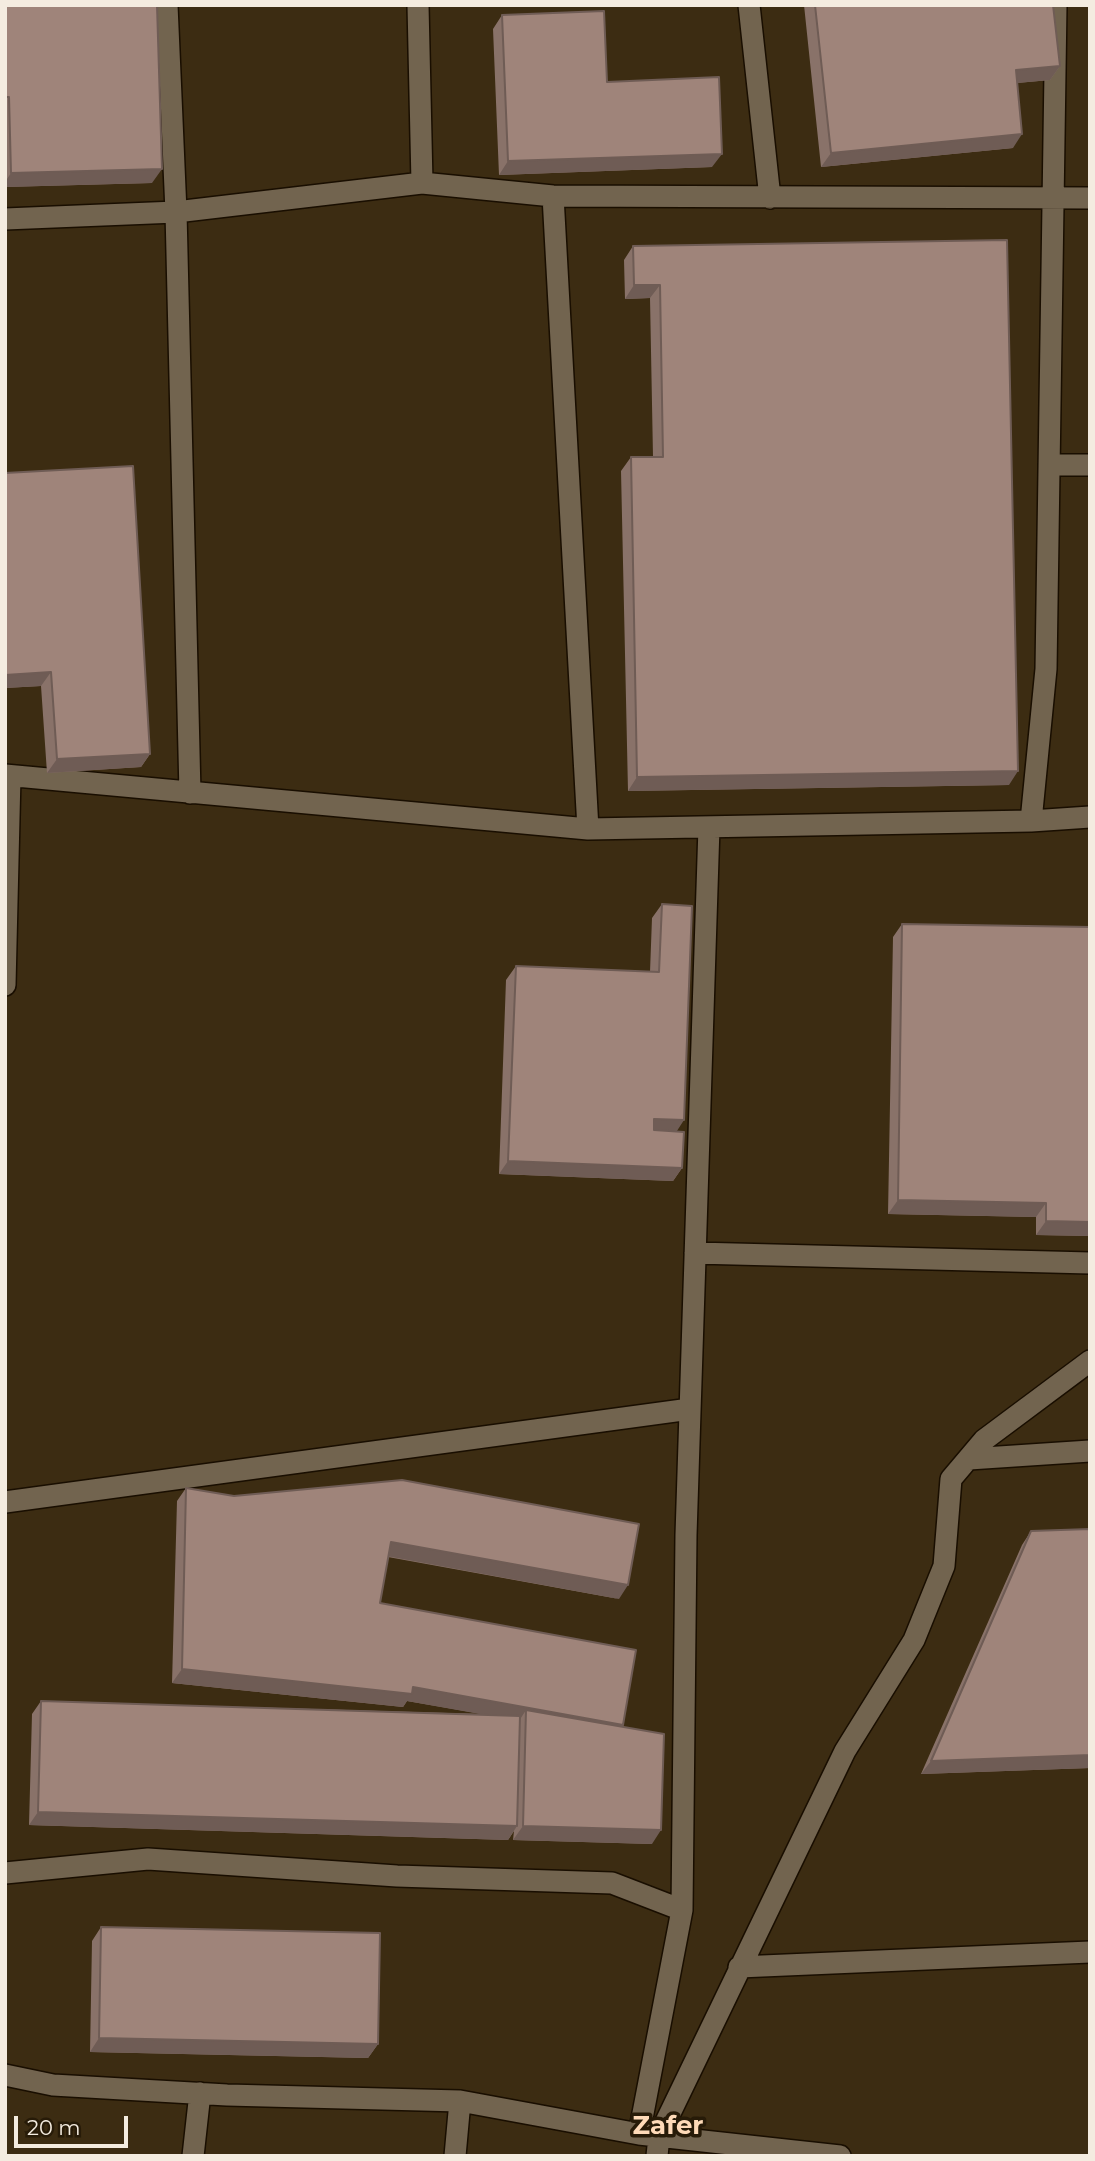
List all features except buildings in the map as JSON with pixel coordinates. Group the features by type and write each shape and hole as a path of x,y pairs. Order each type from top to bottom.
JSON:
{"street":[{"path":"167,5 176,212 190,793"},
{"path":"418,5 422,183"},
{"path":"749,5 770,198"},
{"path":"1031,821 1046,670 1056,5"},
{"path":"5,219 176,212 422,183 553,196 1090,198"},
{"path":"553,196 588,829"},
{"path":"1049,465 1090,465"},
{"path":"5,985 8,775 588,829 1031,821 1090,817"},
{"path":"652,2142 682,1910 690,1409 709,827"},
{"path":"695,1253 1090,1263"},
{"path":"652,2142 845,1751 914,1640 944,1566 951,1479 985,1440 1028,1404 1090,1360"},
{"path":"5,1502 690,1409"},
{"path":"969,1459 1090,1451"},
{"path":"5,1873 148,1859 397,1876 612,1883 682,1910"},
{"path":"739,1967 1090,1952"},
{"path":"5,2075 53,2085 200,2093 460,2101 652,2142 840,2156"},
{"path":"193,2156 200,2093"},
{"path":"455,2156 460,2101"}],"shaded area":[{"path":"5,5 1090,5 1090,2156 5,2156"}],"district":[{"name":"Zafer","path":"668,2126"}]}
